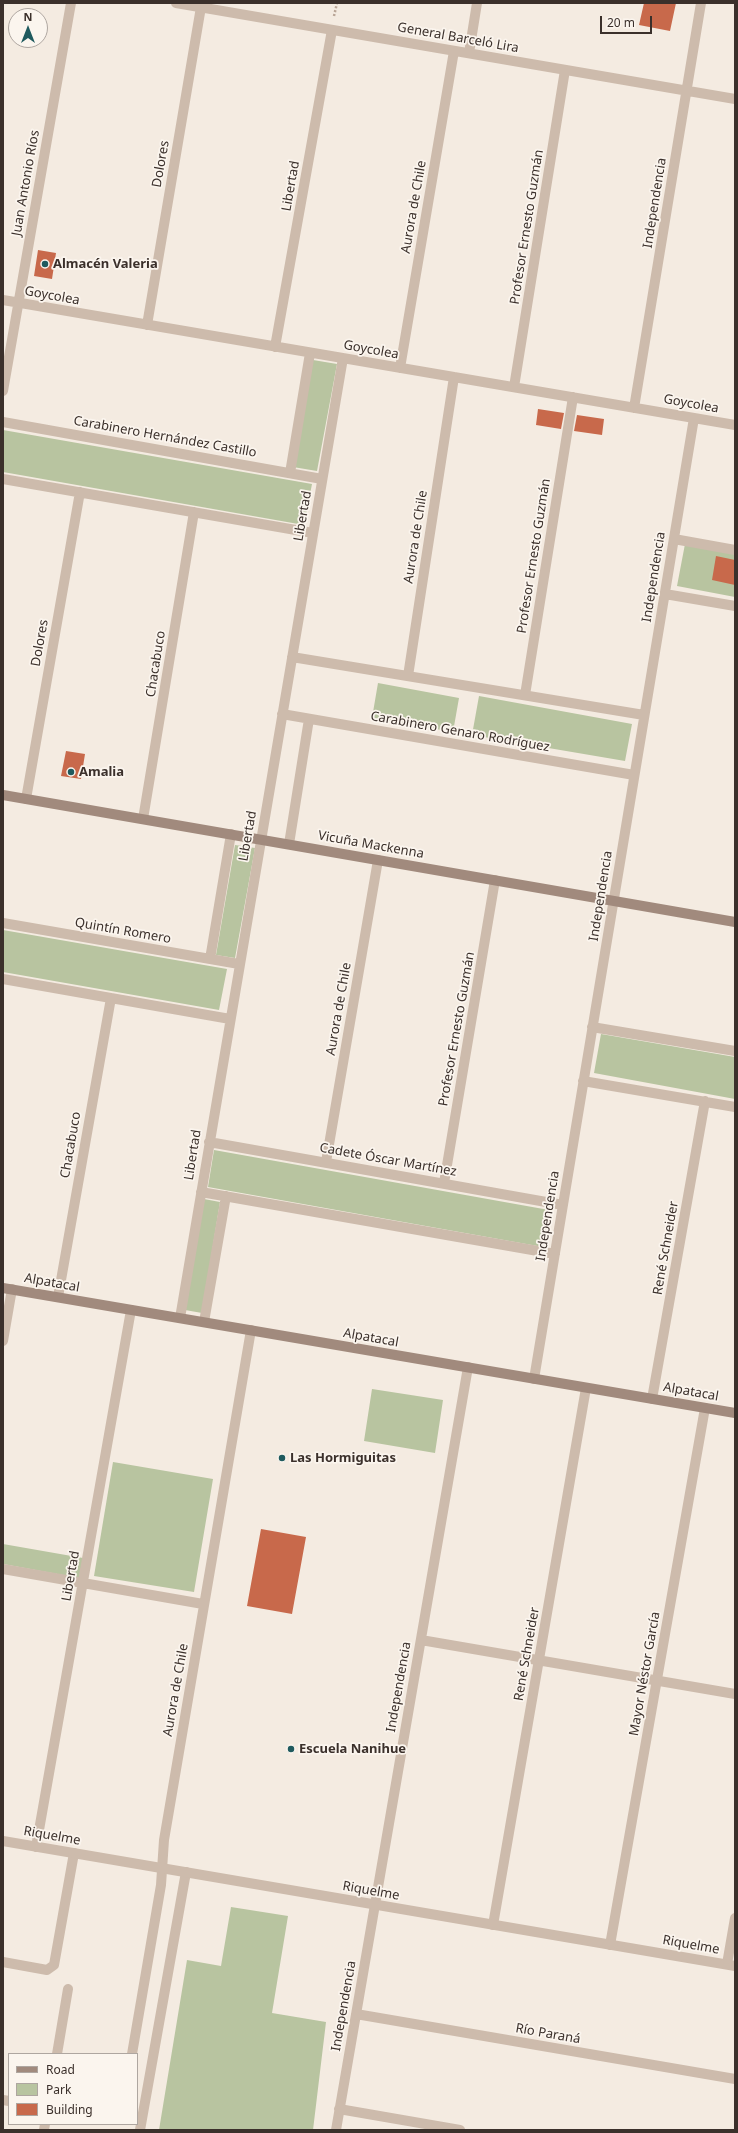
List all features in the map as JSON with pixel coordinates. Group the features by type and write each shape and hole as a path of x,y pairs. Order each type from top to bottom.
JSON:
{"main road":[{"name":"Vicuña Mackenna","path":"3,795 613,900 735,919"},
{"name":"Alpatacal","path":"7,1289 735,1413"}],"street":[{"name":"Juan Antonio Ríos","path":"3,391 72,3"},
{"name":"General Barceló Lira","path":"176,3 735,99"},
{"path":"469,53 477,3"},
{"name":"Independencia","path":"634,408 701,3"},
{"name":"Dolores","path":"147,325 201,7"},
{"name":"Libertad","path":"275,347 332,30"},
{"name":"Aurora de Chile","path":"400,368 454,51"},
{"name":"Profesor Ernesto Guzmán","path":"514,387 565,70"},
{"name":"Goycolea","path":"3,300 735,425"},
{"name":"Libertad","path":"290,473 310,353"},
{"name":"Libertad","path":"180,1318 260,839 343,358"},
{"name":"Aurora de Chile","path":"408,676 454,377"},
{"name":"Profesor Ernesto Guzmán","path":"525,695 573,397"},
{"name":"Independencia","path":"534,1379 694,418"},
{"name":"Carabinero Hernández Castillo","path":"3,422 322,479"},
{"path":"3,479 313,533"},
{"name":"Dolores","path":"26,799 80,492"},
{"name":"Chacabuco","path":"143,819 194,512"},
{"path":"674,539 735,550"},
{"path":"665,594 735,606"},
{"path":"292,657 644,715"},
{"name":"Carabinero Genaro Rodríguez","path":"282,714 634,775"},
{"path":"289,844 309,719"},
{"name":"Libertad","path":"210,959 231,834"},
{"name":"Aurora de Chile","path":"326,1162 378,860"},
{"name":"Profesor Ernesto Guzmán","path":"444,1183 496,880"},
{"name":"Quintín Romero","path":"3,923 239,964"},
{"path":"3,979 230,1019"},
{"name":"Chacabuco","path":"58,1297 111,998"},
{"path":"592,1027 735,1051"},
{"path":"583,1080 735,1107"},
{"name":"René Schneider","path":"652,1399 705,1102"},
{"name":"Cadete Óscar Martínez","path":"209,1142 563,1205"},
{"path":"201,1192 555,1254"},
{"path":"204,1322 226,1196"},
{"path":"3,1341 7,1289"},
{"name":"Libertad","path":"36,1847 131,1310"},
{"name":"Aurora de Chile","path":"132,2053 162,1868 164,1840 203,1604 251,1330"},
{"name":"Independencia","path":"336,2130 468,1367"},
{"name":"René Schneider","path":"493,1925 586,1388"},
{"name":"Mayor Néstor García","path":"610,1945 705,1408"},
{"path":"3,1569 203,1604"},
{"path":"420,1640 735,1694"},
{"name":"Riquelme","path":"3,1841 731,1965"},
{"path":"3,1962 43,1970 51,1968 55,1961 74,1853"},
{"path":"139,2125 186,1872"},
{"path":"731,1965 735,1918"},
{"path":"57,2053 68,1989"},
{"name":"Río Paraná","path":"356,2014 735,2079"},
{"path":"339,2109 460,2130"}],"green space":[{"path":"313,360 337,364 317,471 293,467"},
{"path":"3,430 312,484 304,525 3,472"},
{"path":"685,544 735,553 735,597 677,586"},
{"path":"378,683 459,698 453,732 372,718"},
{"path":"479,696 632,724 625,761 472,735"},
{"path":"235,845 255,848 235,958 216,955"},
{"path":"3,930 227,969 219,1010 3,972"},
{"path":"601,1034 735,1057 735,1099 594,1073"},
{"path":"214,1150 549,1210 543,1247 208,1187"},
{"path":"204,1199 220,1202 202,1313 185,1310"},
{"path":"372,1389 443,1400 435,1453 364,1441"},
{"path":"113,1462 213,1479 194,1592 94,1576"},
{"path":"3,1544 83,1558 79,1578 3,1564"},
{"path":"231,1907 288,1916 272,2013 326,2022 313,2130 159,2130 187,1960 221,1966"}],"building":[{"path":"644,3 676,3 670,31 639,25"},
{"name":"Almacén Valeria","path":"38,250 56,253 52,279 34,276"},
{"path":"538,409 564,413 561,429 536,425"},
{"path":"577,415 604,419 602,435 574,431"},
{"path":"716,556 735,560 735,585 712,580"},
{"path":"66,751 85,754 81,779 61,776"},
{"path":"261,1529 306,1537 292,1614 247,1606"}],"place":[{"name":"Almacén Valeria","path":"45,264"},
{"name":"Amalia","path":"71,772"},
{"name":"Las Hormiguitas","path":"282,1458"},
{"name":"Escuela Nanihue","path":"291,1749"}]}
